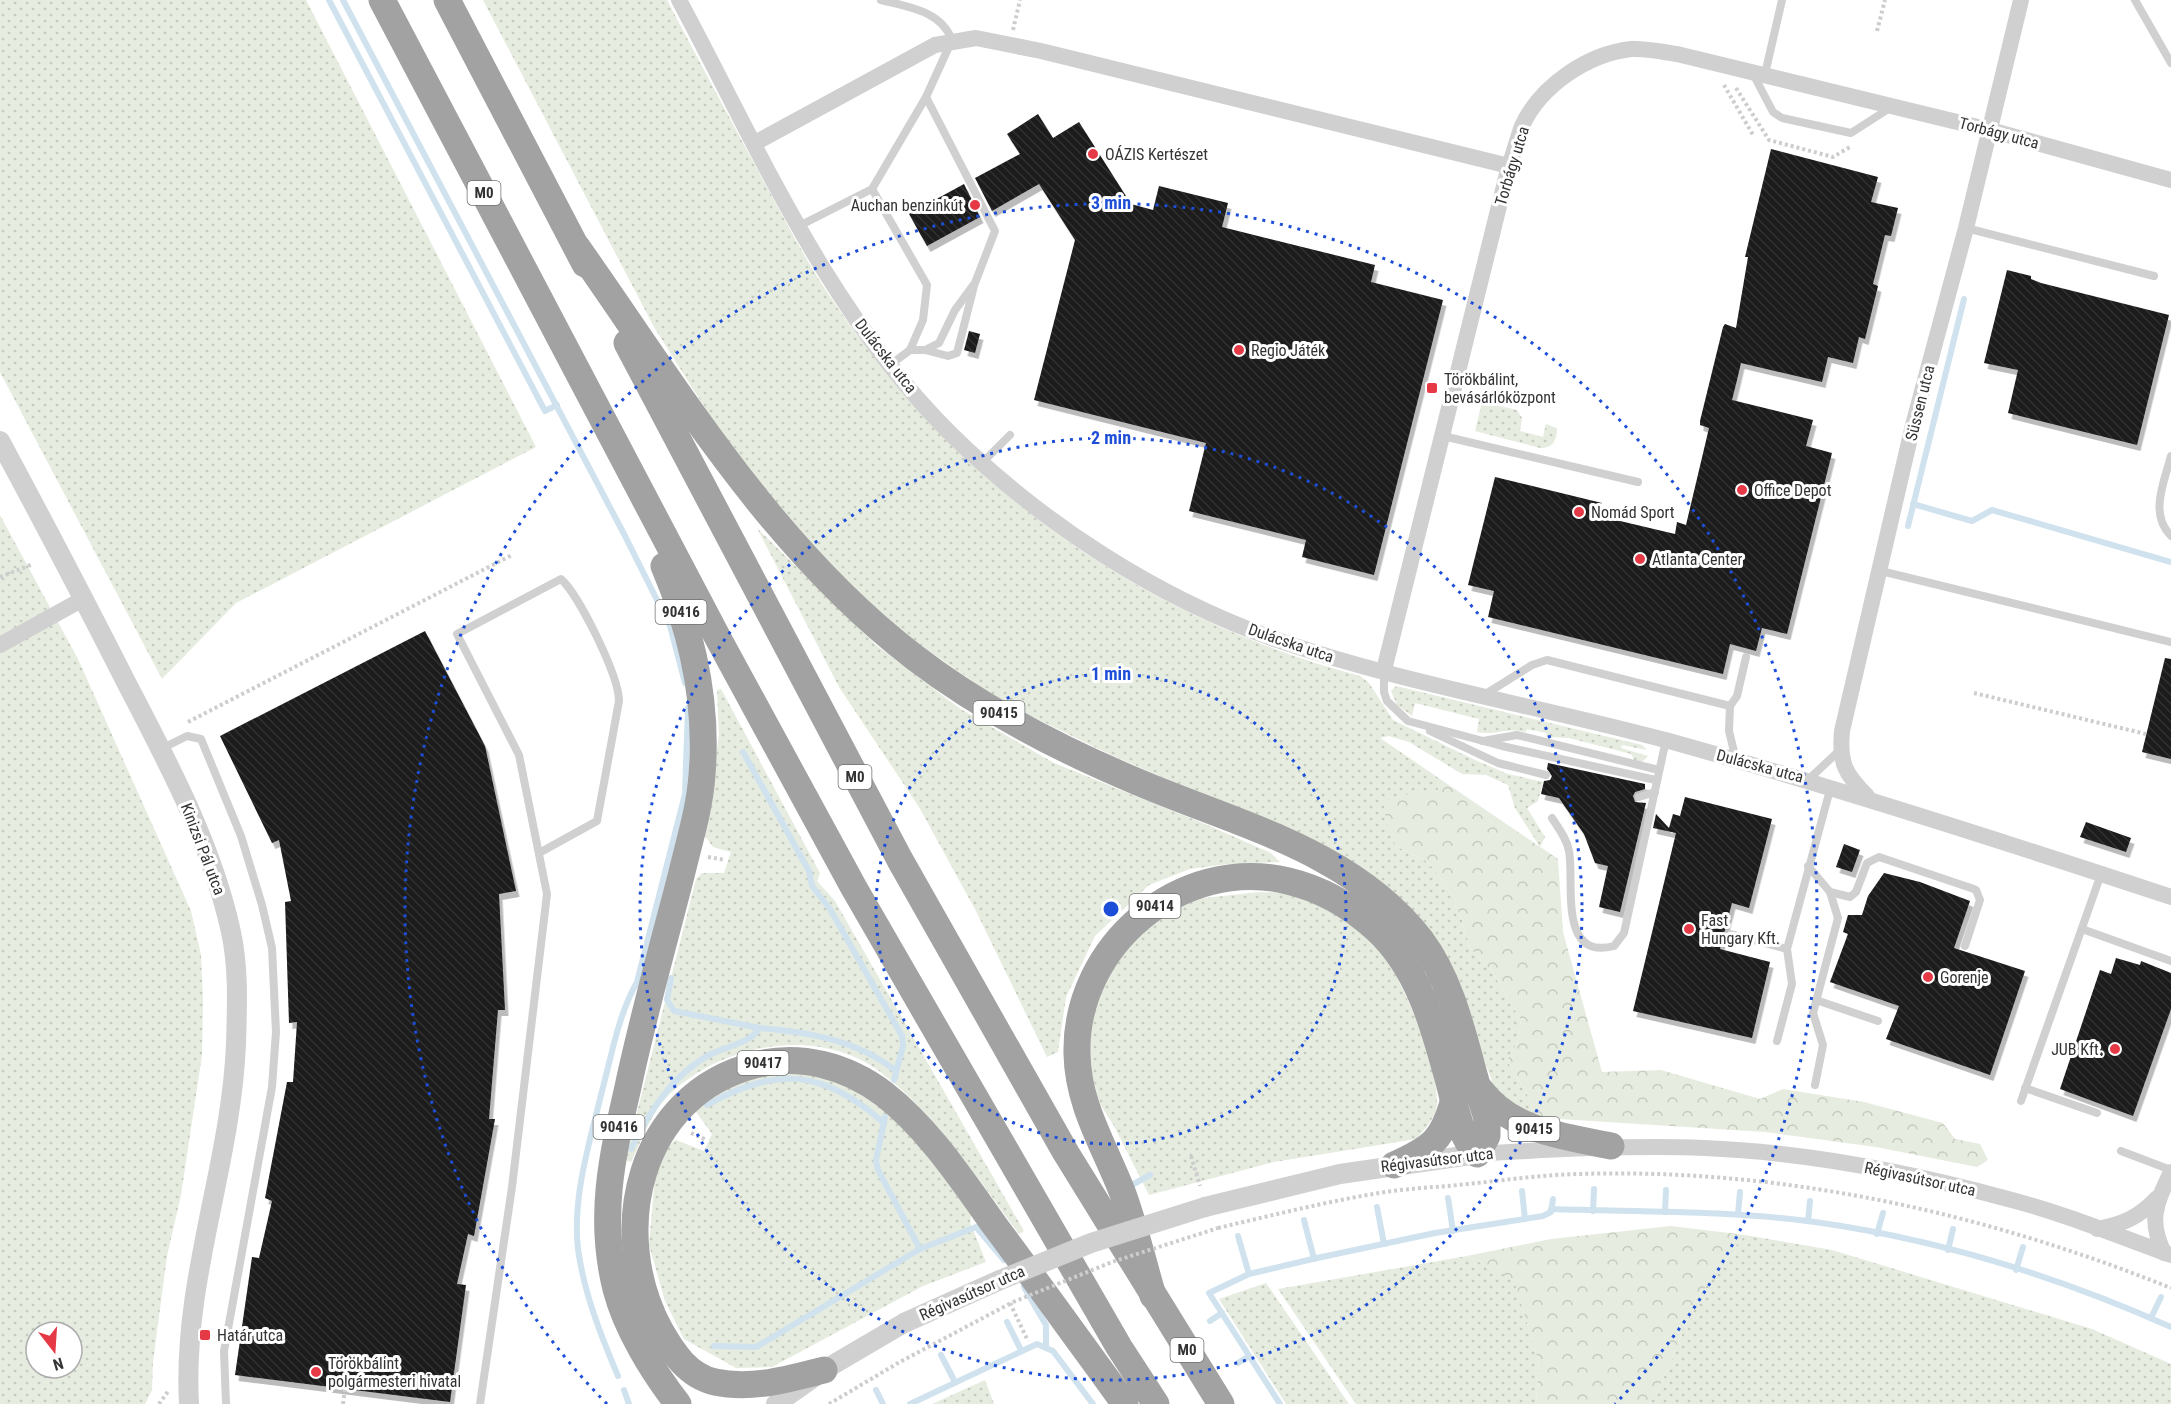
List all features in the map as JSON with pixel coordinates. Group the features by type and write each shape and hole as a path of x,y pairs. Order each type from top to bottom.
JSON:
{"highway":[{"name":"M0","path":"382,0 585,386 854,888 1119,1347 1156,1404"},
{"name":"M0","path":"447,0 900,860 1066,1153 1221,1404"},
{"name":"90415","path":"576,248 749,490 807,560 864,616 952,686 1071,753 1305,850 1350,875 1381,897 1422,942 1442,975 1453,1003 1488,1126 1484,1144 1477,1154"},
{"name":"90416","path":"585,386 670,581 685,624 701,691 702,776 694,819 641,1027 609,1171 607,1229 616,1290 628,1321 674,1401"},
{"name":"90414","path":"1153,1296 1123,1194 1095,1133 1083,1098 1077,1055 1079,1024 1094,973 1112,946 1136,921 1160,902 1221,880 1255,877 1287,880 1334,898 1354,910 1395,951 1413,979 1429,1016 1464,1134 1477,1154"},
{"name":"90417","path":"711,1404 653,1317 639,1276 634,1219 639,1187 659,1136 690,1098 716,1080 767,1062 796,1060 830,1066 854,1075 884,1094 916,1124 960,1177 1125,1404"},
{"name":"90415","path":"1474,1081 1494,1107 1512,1120 1534,1128 1611,1146"},
{"path":"1394,1165 1436,1142 1441,1135 1454,1099"},
{"path":"687,1370 713,1382 742,1385 762,1384 824,1370"}],"street":[{"name":"Dulácska utca","path":"679,0 755,143 796,227 833,286 890,366 950,432 982,463 1061,526 1111,558 1194,605 1274,638 1330,657 1666,740 1809,779 2171,897"},
{"name":"Süssen utca","path":"1840,750 1842,731 1914,425 1966,228 2021,0"},
{"path":"755,143 917,52 952,40 976,38 1509,165"},
{"name":"Torbágy utca","path":"1384,670 1509,165 1523,125 1534,108 1569,72 1596,58 1632,49 1677,54 1990,130 2171,180"},
{"name":"Kinizsi Pál utca","path":"0,441 159,744 217,877 231,933 237,981 236,1047 229,1112 193,1298 186,1362 189,1404"},
{"path":"0,645 83,599"},
{"path":"1840,750 1845,770 1870,799"},
{"name":"Régivasútsor utca","path":"776,1404 824,1370 904,1323 1091,1243 1205,1207 1299,1182 1394,1165 1477,1154 1611,1146 1706,1148 1800,1157 1905,1174 2010,1199 2168,1254"},
{"path":"2168,1254 2156,1232 2154,1216 2171,1171"},
{"path":"2096,1229 2124,1224 2142,1214 2161,1193"}],"lane":[{"path":"796,227 872,189 926,96 952,40 947,26 940,21 924,13 881,0"},
{"path":"1782,0 1758,72 1773,112 1782,118 1851,133 1893,106"},
{"path":"2135,0 2171,63"},
{"path":"910,350 925,350 948,356 957,353 975,283 995,231 926,96"},
{"path":"872,189 927,285 923,320 910,350 890,366"},
{"path":"1966,228 2154,276"},
{"path":"925,350 939,343 955,310 975,283"},
{"path":"982,463 1010,435"},
{"path":"1443,436 1638,482"},
{"path":"2171,456 2159,501 2160,517 2171,536"},
{"path":"1881,571 2171,642"},
{"path":"480,1404 512,1187 547,894 519,755 457,634 561,579 571,588 606,657 619,688 620,701 597,821 539,853"},
{"path":"1736,760 1729,731 1730,706 1737,696 1746,657"},
{"path":"1484,695 1532,665 1547,660 1730,706"},
{"path":"1384,670 1384,692 1387,701 1408,721 1498,763 1546,775"},
{"path":"1408,721 1483,741 1656,780"},
{"path":"1483,741 1505,735 1517,735 1659,771"},
{"path":"159,744 187,736 201,739 241,836 272,948 276,1032 272,1087 224,1352 226,1404"},
{"path":"1552,818 1569,847 1572,914 1576,932 1588,943 1606,948 1614,946 1624,933 1666,740"},
{"path":"1809,779 1840,750"},
{"path":"1777,1041 1792,984 1787,949 1831,786"},
{"path":"1639,796 1655,792"},
{"path":"1830,892 1851,897 1856,892 1867,863 1879,857 1971,888 1976,890 1980,900 1965,946"},
{"path":"1808,866 1830,892 1836,907 1837,931 1813,1013 1823,1045 1815,1085"},
{"path":"2021,1101 2101,874"},
{"path":"2082,929 2171,961"},
{"path":"1731,934 1787,949"},
{"path":"1816,1000 1878,1021"},
{"path":"2025,1088 2097,1113"},
{"path":"2121,1151 2171,1171"}],"path":[{"path":"1009,45 1020,0"},
{"path":"1878,31 1885,0"},
{"path":"1724,85 1754,135"},
{"path":"159,744 512,555"},
{"path":"0,577 33,564"},
{"path":"1974,693 2146,734"},
{"path":"1191,1156 1200,1186"},
{"path":"828,1404 907,1358 1011,1303 1112,1262 1218,1228 1342,1200 1429,1186 1557,1175 1683,1177 1827,1191 1929,1210 2045,1242 2171,1288"},
{"path":"1011,1303 1028,1341"},
{"path":"343,1404 345,1389"}],"green space":[{"path":"0,0 306,0 536,447 236,603 162,679 0,372"},
{"path":"483,0 667,0 793,236 827,292 877,361 933,425 993,482 1058,534 1127,579 1200,618 1278,650 1360,676 1369,683 1393,720 1508,774 1543,782 1538,801 1527,808 1545,837 1540,847 1515,808 1508,785 1486,775 1462,774 1409,742 1389,736 1380,738 1443,781 1435,794 1409,794 1396,846 1428,862 1447,887 1462,920 1469,947 1491,970 1521,1020 1518,1042 1507,1060 1526,1092 1534,1114 1513,1105 1495,1089 1447,960 1257,818 1111,755 1003,702 891,625 806,551 734,454 654,327"},
{"path":"1482,402 1517,410 1522,418 1520,431 1543,437 1546,424 1556,428 1554,442 1550,446 1540,448 1475,431"},
{"path":"0,515 78,659 191,911 201,955 202,1055 181,1195 167,1256 153,1362 152,1390 145,1404 0,1404"},
{"path":"757,528 876,645 959,708 1054,763 1205,824 1271,853 1280,862 1227,864 1190,869 1149,885 1095,936 1066,997 1058,1052 1047,1057 976,911 919,807 839,687"},
{"path":"1396,686 1642,745 1647,750 1622,745 1621,748 1648,756 1641,763 1635,761 1631,754 1569,738 1547,737 1546,733 1527,729 1526,732 1511,730 1477,732 1479,719 1415,703 1412,716 1397,705 1391,691"},
{"path":"721,689 820,873 817,881 835,901 1024,1231 1019,1234 922,1109 883,1074 858,1058 830,1049 801,1045 771,1047 741,1053 713,1064 688,1079 666,1098 651,1121 631,1162 625,1160 696,879 702,873 724,873 731,852 713,847 705,836 719,735 717,690"},
{"path":"1443,781 1558,859 1563,932 1602,1072 1661,1070 1760,1099 1783,1089 1864,1102 1943,1123 1955,1139 1980,1144 1988,1160 1977,1167 1876,1147 1765,1132 1544,1118 1534,1114 1526,1092 1507,1060 1518,1042 1521,1020 1491,970 1469,947 1462,920 1447,887 1428,862 1396,846 1389,832 1384,808 1385,801 1409,794 1435,794"},
{"path":"1259,892 1287,893 1311,901 1346,919 1372,939 1394,972 1424,1041 1436,1086 1435,1113 1430,1123 1416,1139 1274,1162 1149,1195 1114,1126 1100,1104 1088,1059 1091,1016 1103,983 1126,945 1156,917 1196,899"},
{"path":"782,1071 828,1076 851,1085 891,1115 926,1154 971,1215 970,1222 986,1262 923,1286 772,1367 736,1368 684,1339 665,1301 649,1245 655,1178 667,1147 676,1140 704,1151 712,1134 696,1112 698,1109 740,1080"},
{"path":"1671,1226 1745,1235 1718,1268 1697,1302 1649,1404 1536,1404 1539,1363 1514,1280 1467,1256 1551,1239"},
{"path":"1745,1235 1832,1250 2092,1329 2171,1364 2171,1404 1649,1404 1697,1302 1718,1268"},
{"path":"1467,1256 1514,1279 1539,1363 1536,1404 1356,1404 1278,1289"},
{"path":"1266,1283 1349,1404 1286,1404 1219,1299"},
{"path":"985,1380 994,1404 932,1404"}],"building":[{"name":"Regio Játék","path":"1038,114 1053,138 1079,122 1131,204 1153,210 1159,186 1228,203 1222,227 1375,265 1371,282 1443,300 1374,575 1302,557 1306,540 1189,511 1206,443 1034,400 1075,240 1039,184 992,211 975,178 1020,154 1007,134"},
{"name":"Atlanta Center","path":"1771,149 1878,177 1871,202 1898,208 1891,236 1885,235 1873,284 1878,286 1865,339 1859,337 1853,363 1828,357 1822,382 1741,363 1732,400 1813,420 1806,446 1832,453 1787,634 1762,628 1756,651 1730,644 1723,674 1488,617 1494,591 1468,585 1495,477 1602,503 1599,516 1675,534 1677,522 1686,525 1709,428 1700,425 1700,421 1723,327 1725,324 1736,328 1748,257 1745,257"},
{"path":"964,184 980,217 927,246 909,214"},
{"path":"2007,270 2031,276 2031,279 2041,283 2169,315 2137,445 2008,413 2018,370 1984,363"},
{"path":"969,331 980,334 975,353 964,350"},
{"path":"425,631 485,746 516,891 499,894 505,1010 498,1010 489,1119 495,1119 474,1236 468,1234 457,1284 466,1285 450,1402 235,1375 252,1257 259,1258 272,1201 265,1198 287,1082 293,1082 297,1022 289,1023 285,902 291,901 279,840 272,843 220,736"},
{"path":"2165,658 2171,659 2171,759 2142,752"},
{"path":"1548,763 1645,784 1645,789 1635,792 1633,796 1635,802 1646,803 1620,912 1599,907 1608,866 1595,863 1584,834 1559,798 1541,794 1544,781 1550,780 1552,776 1547,769"},
{"name":"Fast Hungary Kft.","path":"1685,797 1772,819 1749,908 1732,903 1720,949 1770,962 1752,1038 1633,1011 1676,833 1653,828 1656,814 1669,828 1673,814 1680,816"},
{"path":"2086,822 2131,838 2126,852 2080,837"},
{"path":"1844,844 1860,850 1852,872 1836,867"},
{"name":"Gorenje","path":"1884,873 1920,882 1970,901 1954,948 2025,971 1990,1075 1886,1039 1899,1006 1830,982 1848,934 1843,932 1848,915 1862,915 1868,896"},
{"name":"JUB Kft.","path":"2116,958 2140,965 2141,961 2171,973 2171,1009 2133,1116 2060,1089 2100,970 2111,974"}],"waterway":[{"path":"329,0 545,411 557,405"},
{"path":"343,0 624,534 670,626 685,683"},
{"path":"1908,526 1964,299"},
{"path":"1913,504 1972,521 1992,510 2171,562"},
{"path":"618,1376 599,1330 584,1282 577,1229 580,1189 612,1049 625,1008 637,982 685,794 688,708"},
{"path":"743,752 809,871 812,886 830,909 902,1036 903,1046 894,1080"},
{"path":"671,978 667,1000 674,1011 760,1028"},
{"path":"631,1149 654,1108 685,1072 711,1054 751,1037 760,1028 831,1039 865,1052 896,1071"},
{"path":"707,1105 756,1083 778,1079 799,1079 820,1083 841,1092 884,1123"},
{"path":"885,1117 876,1160 878,1170 920,1249"},
{"path":"1130,1186 1150,1175"},
{"path":"1593,1211 1594,1189"},
{"path":"1665,1212 1666,1190"},
{"path":"1522,1191 1525,1219"},
{"path":"1738,1214 1740,1192"},
{"path":"1448,1198 1453,1231"},
{"path":"1280,1404 1209,1293 1249,1274 1317,1258 1435,1233 1543,1216 1551,1212 1553,1199"},
{"path":"1808,1221 1810,1201"},
{"path":"1377,1207 1384,1244"},
{"path":"1551,1209 1749,1215 1860,1229 1951,1250 2041,1276 2171,1327"},
{"path":"1877,1234 1883,1213"},
{"path":"1304,1220 1314,1259"},
{"path":"714,1346 756,1347 920,1249 976,1227 1004,1260"},
{"path":"1948,1250 1953,1229"},
{"path":"1238,1236 1249,1274"},
{"path":"2016,1270 2023,1247"},
{"path":"1024,1287 1046,1325 1046,1346"},
{"path":"2151,1318 2161,1297"},
{"path":"1210,1321 1222,1313"},
{"path":"1007,1322 1021,1350"},
{"path":"910,1404 1037,1344 1053,1351 1093,1404"},
{"path":"941,1355 955,1382"},
{"path":"1238,1363 1249,1356"},
{"path":"624,1390 629,1404"},
{"path":"876,1390 883,1404"}],"place":[{"name":"OÁZIS Kertészet","path":"1093,154"},
{"name":"Auchan benzinkút","path":"975,205"},
{"name":"Regio Játék","path":"1239,350"},
{"name":"Törökbálint, bevásárlóközpont","path":"1432,388"},
{"name":"Office Depot","path":"1742,490"},
{"name":"Nomád Sport","path":"1579,512"},
{"name":"Atlanta Center","path":"1640,559"},
{"name":"Fast Hungary Kft.","path":"1689,929"},
{"name":"Gorenje","path":"1928,977"},
{"name":"JUB Kft.","path":"2115,1049"},
{"name":"Határ utca","path":"205,1335"},
{"name":"Törökbálint polgármesteri hivatal","path":"316,1372"}]}
